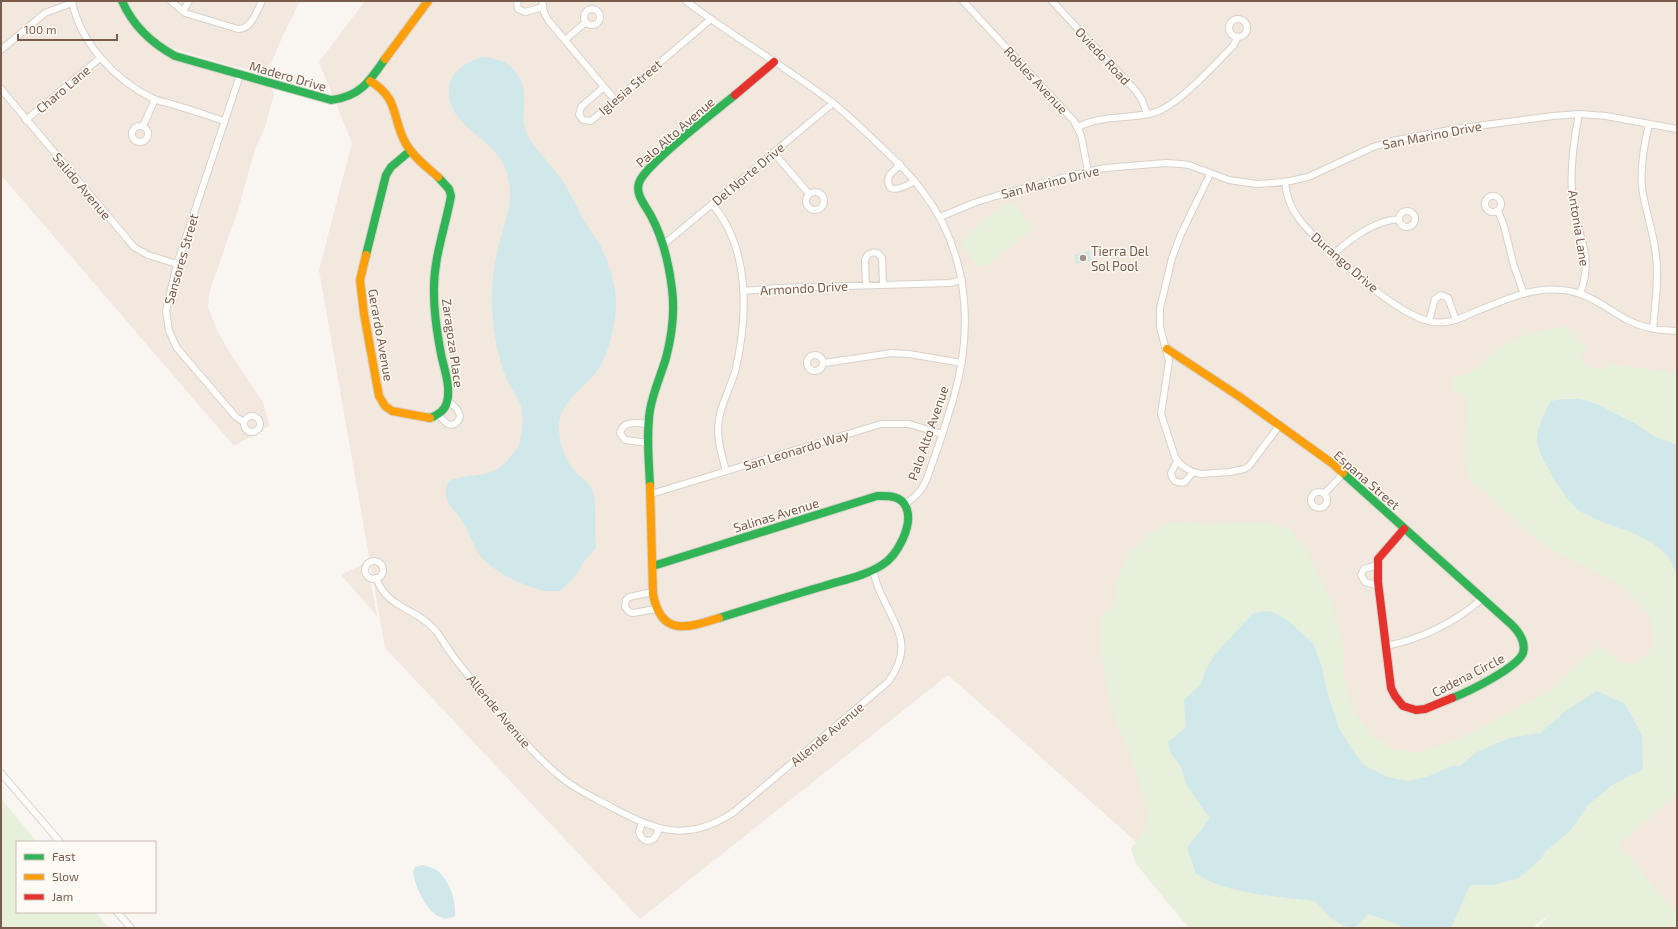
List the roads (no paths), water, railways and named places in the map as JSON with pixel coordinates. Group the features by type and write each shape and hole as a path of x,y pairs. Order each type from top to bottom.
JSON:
{"street":[{"name":"Madero Drive","path":"122,1 133,23 146,37 161,49 181,58 331,100 342,99 361,90 428,1"},
{"path":"171,1 183,12 238,29 242,29 250,23 262,1"},
{"path":"183,12 189,1"},
{"path":"517,1 518,9 525,12 542,4 548,20 615,100"},
{"name":"Palo Alto Avenue","path":"686,1 833,103 900,164 915,181 940,217 949,235 962,280 966,331 962,363 957,387 942,434 922,488 906,504"},
{"name":"Robles Avenue","path":"963,1 1078,127 1088,171"},
{"name":"Oviedo Road","path":"1052,1 1136,91 1142,100 1147,114"},
{"path":"1,50 45,13 72,2 82,28 100,58 108,67 131,85 155,99 224,121"},
{"name":"Iglesia Street","path":"604,87 581,107 579,111 580,118 587,121 591,120 711,19"},
{"path":"565,40 586,22"},
{"path":"1078,127 1100,120 1147,114 1164,110 1233,46 1238,37"},
{"name":"Charo Lane","path":"26,120 100,58"},
{"name":"Palo Alto Avenue","path":"656,609 653,592 649,424 651,402 669,344 673,319 673,292 671,274 663,245 654,222 639,198 638,191 640,179 653,164 774,62"},
{"name":"Sansores Street","path":"240,75 177,264 166,311 172,340 236,417 244,422"},
{"name":"Zaragoza Place","path":"370,80 384,91 390,99 398,128 410,151 424,167 445,183 451,196 437,257 433,292 434,312 448,391 443,408 447,424 457,422 460,417 458,411 443,408"},
{"name":"Salido Avenue","path":"1,89 134,247 148,255 177,264"},
{"path":"143,126 155,99"},
{"name":"Del Norte Drive","path":"663,245 833,103"},
{"name":"San Marino Drive","path":"940,217 974,203 1088,171 1158,164 1189,164 1210,174 1243,183 1257,184 1285,182 1308,177 1373,147 1392,141 1463,128 1553,116 1579,114 1606,116 1677,129"},
{"name":"Antonia Lane","path":"1579,114 1572,155 1571,171 1573,205 1586,254 1587,264 1580,294"},
{"path":"1649,124 1643,150 1642,171 1645,201 1652,229 1657,268 1653,329"},
{"name":"Gerardo Avenue","path":"410,151 391,167 386,175 363,262 360,285 375,376 382,402 387,408 396,413 430,418 443,408"},
{"path":"774,153 809,194"},
{"path":"900,164 889,176 889,184 891,187 899,189 915,181"},
{"path":"1210,174 1181,234 1172,258 1160,308 1160,327 1167,349 1168,360 1161,414 1177,461 1193,472 1201,474 1230,472 1244,469 1249,466 1279,426"},
{"name":"Durango Drive","path":"1285,182 1288,199 1298,217 1313,235 1359,277 1381,294 1411,314 1429,321 1447,322 1456,320 1524,294 1552,289 1580,294 1599,302 1628,321 1653,329 1677,331"},
{"path":"712,204 726,221 733,236 738,253 743,291 743,322 740,346 733,379 720,414 718,431 719,445 726,471"},
{"path":"1498,211 1504,226 1514,266 1524,294"},
{"path":"1334,254 1359,234 1386,220 1399,219"},
{"name":"Armondo Drive","path":"866,285 865,260 866,256 873,252 877,253 882,258 883,284"},
{"name":"Armondo Drive","path":"743,291 883,284 950,283 962,280"},
{"path":"1429,321 1435,299 1441,295 1448,298 1456,320"},
{"name":"Espana Street","path":"1167,349 1240,397 1333,464 1519,633 1523,638 1524,645 1522,655"},
{"path":"824,363 892,353 909,354 962,363"},
{"path":"649,424 627,424 622,428 620,433 625,440 649,444"},
{"name":"San Leonardo Way","path":"651,494 881,424 908,424 942,434"},
{"path":"1177,461 1171,473 1174,481 1177,483 1185,482 1193,472"},
{"path":"1324,494 1343,474"},
{"name":"Salinas Avenue","path":"653,566 877,496 893,495 901,499 906,504"},
{"path":"653,592 629,597 626,600 626,610 633,613 656,609 662,618 674,626 685,628 853,577 873,570 889,560 902,543 907,523 908,512 906,504"},
{"name":"Cadena Circle","path":"1404,529 1378,559 1379,586 1391,688 1394,697 1400,704 1407,709 1417,711 1447,701 1512,666 1522,655"},
{"path":"1378,565 1364,569 1361,576 1365,582 1379,586"},
{"name":"Allende Avenue","path":"376,578 380,589 392,602 413,612 430,625 478,688 530,748 551,769 577,788 642,822 658,828 676,831 708,826 722,820 734,812 888,682 897,668 900,658 900,635 895,621 881,595 873,570"},
{"path":"1386,646 1415,638 1458,618 1482,599"},
{"path":"1,773 59,841"},
{"path":"642,822 639,832 643,839 647,841 654,839 657,835 658,828"},
{"path":"118,913 131,928"}],"water":[{"path":"484,57 493,58 506,63 516,72 523,87 524,120 527,134 534,146 565,184 586,224 599,244 605,255 615,290 615,317 607,352 597,371 566,404 559,420 561,442 566,459 573,469 588,483 593,491 595,502 596,548 585,560 574,578 560,591 545,591 528,586 518,582 491,566 479,554 464,525 446,498 446,488 449,481 489,473 504,464 518,447 522,429 522,410 506,378 499,355 494,333 492,310 495,262 510,201 507,173 501,160 492,149 461,121 449,98 450,83 455,73 474,60"},
{"name":"Tierra Del Sol Pool","path":"1089,251 1091,260 1077,264 1074,255"},
{"path":"1580,399 1597,404 1638,425 1653,436 1677,445 1677,574 1667,555 1657,546 1636,534 1602,522 1580,511 1561,490 1543,458 1539,449 1537,437 1541,421 1551,401"},
{"path":"1270,611 1286,619 1313,643 1322,667 1326,688 1338,726 1351,748 1364,765 1387,777 1408,781 1429,776 1451,766 1459,766 1477,752 1510,738 1540,733 1566,711 1597,691 1625,704 1642,735 1643,769 1612,785 1588,805 1571,830 1545,852 1541,859 1519,878 1494,885 1470,885 1451,928 1402,928 1400,925 1368,914 1355,928 1349,927 1332,919 1315,901 1254,894 1210,881 1196,874 1187,848 1210,818 1187,786 1181,767 1171,753 1168,742 1186,727 1184,700 1201,684 1206,669 1214,656 1253,613"},
{"path":"423,865 438,871 446,880 453,898 455,916 447,918 439,917 426,905 417,887 413,872 415,867"}],"place":[{"name":"Tierra Del Sol Pool","path":"1083,258"}]}
